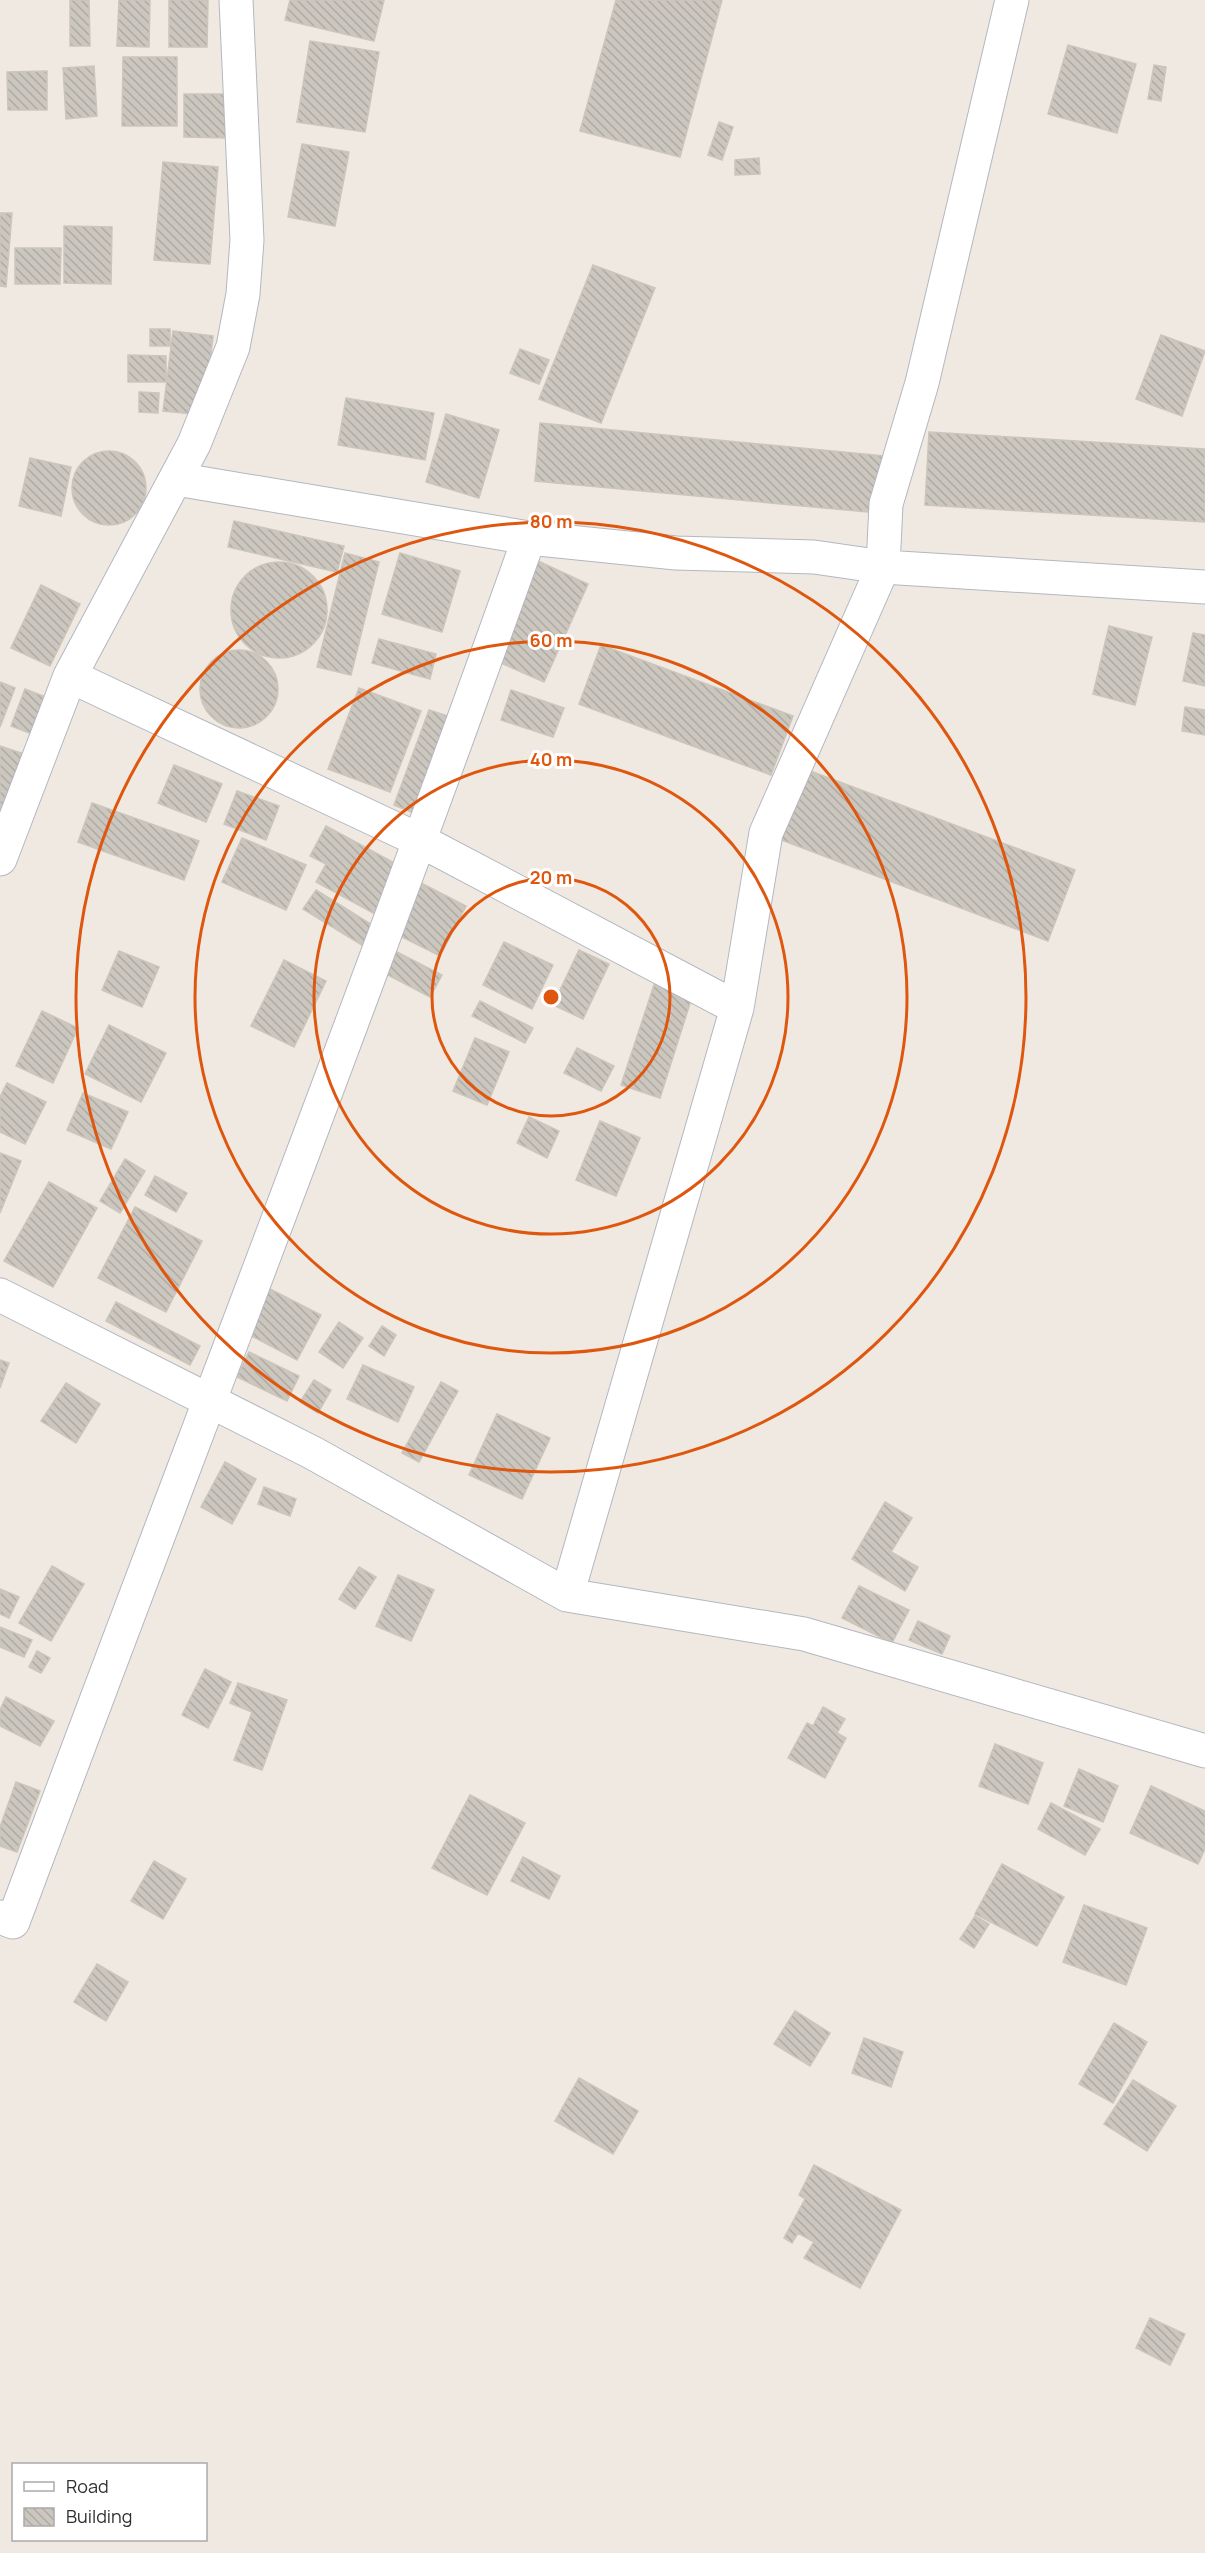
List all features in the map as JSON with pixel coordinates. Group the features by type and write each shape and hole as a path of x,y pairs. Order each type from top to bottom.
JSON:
{"street":[{"path":"0,859 70,676 195,444 233,347 243,294 247,240 236,0"},
{"path":"567,1595 737,1008 766,833 884,567 885,504 921,383 1012,0"},
{"path":"176,479 529,538 676,553 814,557 884,567 1205,586"},
{"path":"0,1917 13,1922 207,1402 421,842 529,538"},
{"path":"70,676 421,842 737,1008"},
{"path":"0,1295 207,1402 313,1453 567,1595 804,1634 1205,1751"}],"building":[{"path":"70,0 89,0 90,46 70,46"},
{"path":"119,0 150,0 149,47 117,46"},
{"path":"169,0 208,0 207,47 169,47"},
{"path":"290,0 384,0 374,41 285,20"},
{"path":"616,0 722,0 680,157 580,131"},
{"path":"310,41 379,52 365,132 297,122"},
{"path":"1068,45 1136,64 1117,133 1048,114"},
{"path":"123,57 177,57 177,126 122,126"},
{"path":"1154,65 1166,67 1161,101 1148,99"},
{"path":"94,66 97,116 66,119 63,68"},
{"path":"47,71 47,110 8,110 7,72"},
{"path":"184,94 228,94 227,138 184,137"},
{"path":"719,122 733,127 722,160 708,155"},
{"path":"302,144 349,152 335,226 288,217"},
{"path":"759,158 760,174 735,175 735,160"},
{"path":"163,162 218,167 210,264 154,260"},
{"path":"0,213 12,213 6,287 0,286"},
{"path":"64,226 112,227 111,284 64,283"},
{"path":"15,248 61,248 60,284 15,284"},
{"path":"593,265 655,288 601,423 539,399"},
{"path":"150,329 170,329 170,346 150,346"},
{"path":"173,331 213,336 204,415 163,411"},
{"path":"1161,335 1205,351 1182,416 1136,399"},
{"path":"520,349 549,360 539,384 510,373"},
{"path":"128,355 166,356 166,382 128,382"},
{"path":"139,392 159,393 158,413 139,412"},
{"path":"346,398 434,413 425,460 338,445"},
{"path":"446,414 499,430 479,498 426,482"},
{"path":"540,423 884,456 878,513 535,481"},
{"path":"929,432 1205,449 1205,522 925,505"},
{"path":"109,451 123,454 135,462 143,474 146,488 143,502 135,514 123,522 109,525 95,522 83,514 75,502 72,488 75,474 83,462 95,454"},
{"path":"30,458 71,467 61,516 19,506"},
{"path":"234,521 344,546 337,572 228,547"},
{"path":"345,553 379,562 351,675 317,667"},
{"path":"400,553 460,571 442,632 382,614"},
{"path":"538,561 588,584 544,682 494,660"},
{"path":"279,562 297,566 313,576 323,592 327,610 323,628 313,644 297,654 279,658 261,654 245,644 235,628 231,610 235,592 245,576 261,566"},
{"path":"41,585 80,604 50,666 11,648"},
{"path":"1109,626 1152,637 1135,705 1093,694"},
{"path":"1193,633 1205,635 1205,686 1183,681"},
{"path":"379,639 436,654 430,679 372,663"},
{"path":"601,645 793,716 771,775 579,704"},
{"path":"239,650 254,653 266,662 275,674 278,689 275,704 266,716 254,725 239,728 224,725 212,716 203,704 200,689 203,674 212,662 224,653"},
{"path":"0,682 15,688 0,727"},
{"path":"359,688 421,711 390,792 328,769"},
{"path":"25,689 56,701 43,738 11,726"},
{"path":"511,690 564,708 553,737 501,720"},
{"path":"1185,707 1205,710 1205,735 1182,731"},
{"path":"429,710 460,720 424,817 394,805"},
{"path":"0,746 24,754 0,813"},
{"path":"174,765 222,784 206,822 158,803"},
{"path":"805,769 1075,870 1048,941 779,839"},
{"path":"237,791 279,806 266,840 224,824"},
{"path":"92,803 199,841 184,880 78,842"},
{"path":"326,826 400,866 375,914 316,882 326,864 310,856"},
{"path":"242,838 306,865 286,910 222,882"},
{"path":"419,882 466,906 440,956 394,933"},
{"path":"316,890 377,928 365,947 303,909"},
{"path":"504,942 553,965 532,1009 483,985"},
{"path":"579,950 609,964 583,1019 553,1005"},
{"path":"119,951 159,967 142,1007 102,990"},
{"path":"395,951 442,975 430,997 384,973"},
{"path":"284,960 326,981 294,1047 251,1026"},
{"path":"655,982 693,994 660,1098 621,1085"},
{"path":"480,1001 533,1028 525,1043 472,1016"},
{"path":"42,1011 78,1028 53,1083 16,1066"},
{"path":"109,1025 166,1053 141,1102 85,1074"},
{"path":"475,1038 509,1052 487,1105 453,1091"},
{"path":"577,1048 614,1066 601,1091 564,1073"},
{"path":"7,1083 46,1102 25,1144 0,1132 0,1097"},
{"path":"83,1093 128,1112 111,1149 67,1130"},
{"path":"529,1117 559,1131 547,1158 517,1143"},
{"path":"600,1121 640,1138 616,1196 576,1180"},
{"path":"0,1153 21,1161 0,1213"},
{"path":"125,1159 145,1171 120,1213 100,1201"},
{"path":"155,1176 187,1193 176,1212 145,1195"},
{"path":"49,1182 97,1208 53,1287 4,1261"},
{"path":"135,1207 202,1241 166,1312 98,1278"},
{"path":"270,1289 321,1315 297,1360 246,1333"},
{"path":"116,1302 200,1346 190,1365 106,1321"},
{"path":"339,1322 363,1338 343,1368 319,1352"},
{"path":"382,1326 396,1335 384,1356 369,1346"},
{"path":"249,1352 299,1376 287,1401 237,1377"},
{"path":"0,1360 9,1363 0,1388"},
{"path":"363,1365 414,1387 398,1422 347,1399"},
{"path":"314,1380 331,1390 318,1413 300,1402"},
{"path":"441,1382 458,1391 419,1462 402,1453"},
{"path":"66,1383 100,1404 76,1443 41,1421"},
{"path":"497,1414 550,1438 522,1499 469,1475"},
{"path":"225,1462 256,1479 232,1524 201,1507"},
{"path":"264,1487 296,1499 290,1516 258,1504"},
{"path":"885,1502 912,1518 891,1552 918,1567 905,1591 852,1559"},
{"path":"52,1566 84,1584 51,1641 19,1623"},
{"path":"359,1567 376,1577 355,1609 339,1599"},
{"path":"398,1575 434,1590 411,1641 376,1626"},
{"path":"859,1586 909,1610 892,1643 842,1618"},
{"path":"0,1589 19,1597 9,1618 0,1614"},
{"path":"918,1621 950,1636 942,1654 909,1640"},
{"path":"0,1627 32,1640 24,1657 0,1647"},
{"path":"37,1651 50,1658 41,1673 29,1667"},
{"path":"205,1669 231,1682 208,1728 182,1715"},
{"path":"238,1683 287,1700 262,1770 234,1760 252,1712 230,1703"},
{"path":"6,1697 54,1721 40,1746 0,1726 0,1710"},
{"path":"823,1707 845,1719 837,1733 846,1738 825,1778 788,1758 807,1723 813,1726"},
{"path":"995,1744 1043,1763 1028,1804 979,1786"},
{"path":"1079,1769 1118,1786 1103,1822 1064,1806"},
{"path":"16,1782 40,1791 17,1852 0,1846 0,1827"},
{"path":"1151,1786 1205,1811 1205,1849 1198,1864 1130,1833"},
{"path":"470,1795 525,1823 487,1895 432,1868"},
{"path":"1051,1803 1100,1829 1085,1855 1038,1829"},
{"path":"523,1857 560,1876 549,1899 511,1881"},
{"path":"154,1861 186,1879 163,1919 131,1901"},
{"path":"1002,1864 1064,1897 1037,1946 975,1914"},
{"path":"1084,1905 1147,1928 1126,1985 1063,1962"},
{"path":"975,1916 989,1924 974,1948 960,1939"},
{"path":"97,1964 128,1982 106,2021 74,2002"},
{"path":"795,2011 830,2033 810,2066 774,2044"},
{"path":"1114,2023 1147,2042 1113,2103 1079,2084"},
{"path":"864,2038 903,2052 891,2087 852,2073"},
{"path":"579,2078 638,2111 613,2154 555,2121"},
{"path":"1133,2080 1176,2106 1147,2151 1104,2124"},
{"path":"814,2165 901,2210 860,2288 804,2258 814,2242 798,2233 792,2243 784,2238 805,2199 799,2195"},
{"path":"1150,2318 1185,2334 1170,2365 1136,2348"}]}
